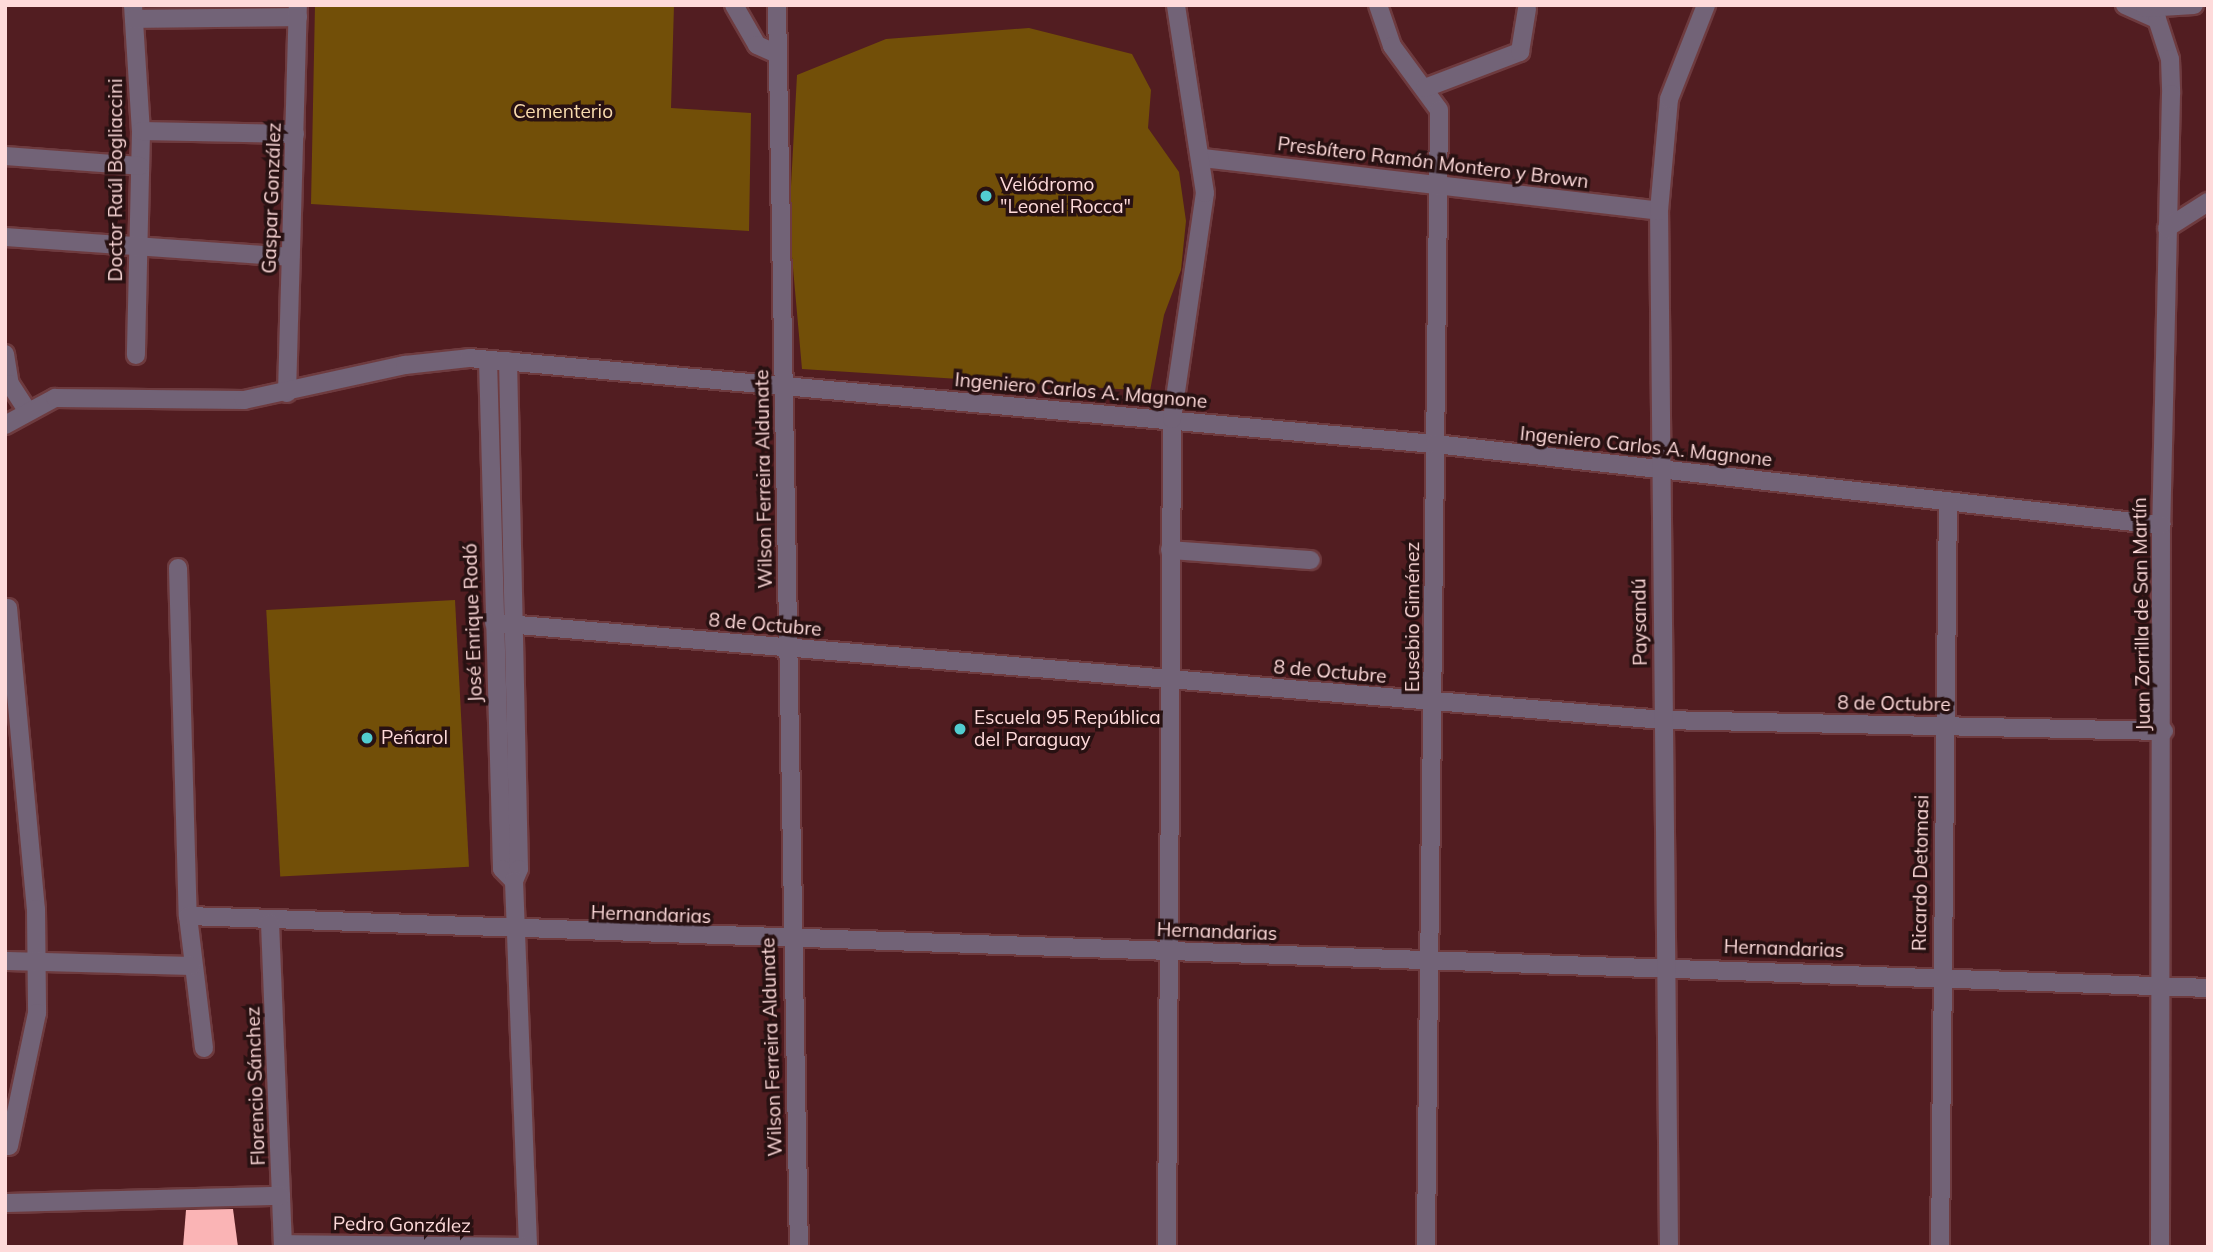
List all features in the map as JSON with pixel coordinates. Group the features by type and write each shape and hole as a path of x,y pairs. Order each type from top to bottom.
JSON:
{"street":[{"path":"734,5 757,45 777,54"},
{"name":"Wilson Ferreira Aldunate","path":"777,5 790,940 799,1247"},
{"path":"777,28 789,5"},
{"path":"1167,1247 1172,419 1204,228 1203,158 1176,5"},
{"name":"Eusebio Giménez","path":"1378,5 1392,46 1425,88 1438,110 1434,702 1426,1247"},
{"name":"Paysandú","path":"1669,1247 1658,470 1659,211 1669,99 1706,5"},
{"path":"2125,5 2145,9 2194,5"},
{"path":"1425,88 1520,52 1527,9"},
{"name":"Juan Zorrilla de San Martín","path":"2145,9 2157,19 2170,59 2161,525 2165,731 2160,1247"},
{"path":"134,12 298,11"},
{"name":"Gaspar González","path":"287,393 298,11"},
{"name":"Doctor Raúl Bogliaccini","path":"134,12 141,131 136,355"},
{"path":"141,131 295,134"},
{"path":"5,156 140,166"},
{"name":"Presbítero Ramón Montero y Brown","path":"1203,158 1659,211"},
{"path":"2167,228 2208,202"},
{"path":"5,237 290,257"},
{"path":"5,354 10,384 27,410"},
{"name":"Ingeniero Carlos A. Magnone","path":"5,425 27,410 55,398 244,400 429,361 488,360 1435,444 2161,525"},
{"name":"José Enrique Rodó","path":"488,360 502,869 514,881"},
{"name":"José Enrique Rodó","path":"508,362 519,869 514,881 528,1247"},
{"name":"Ricardo Detomasi","path":"1940,1247 1940,975 1948,501"},
{"path":"1170,550 1311,560"},
{"path":"178,568 188,916 204,1048"},
{"path":"8,608 37,962 37,1013 9,1146"},
{"name":"8 de Octubre","path":"494,622 1663,720 2165,731"},
{"name":"Hernandarias","path":"188,916 270,923 517,933 1940,975 2208,988"},
{"name":"Florencio Sánchez","path":"270,923 283,1246"},
{"path":"5,961 192,966"},
{"path":"5,1203 281,1196"},
{"name":"Pedro González","path":"283,1246 520,1247"}],"green space":[{"name":"Cementerio","path":"315,5 674,5 671,108 751,113 749,231 311,204"},
{"name":"Velódromo \"Leonel Rocca\"","path":"1029,28 1132,54 1151,90 1148,128 1179,172 1186,221 1181,270 1164,315 1150,391 802,369 789,223 797,75 886,39"},
{"name":"Peñarol","path":"455,600 469,867 280,877 266,610"}],"building":[{"path":"233,1209 238,1247 183,1247 186,1210"}],"place":[{"name":"Velódromo \"Leonel Rocca\"","path":"986,196"},
{"name":"Escuela 95 República del Paraguay","path":"960,729"},
{"name":"Peñarol","path":"367,738"}]}
